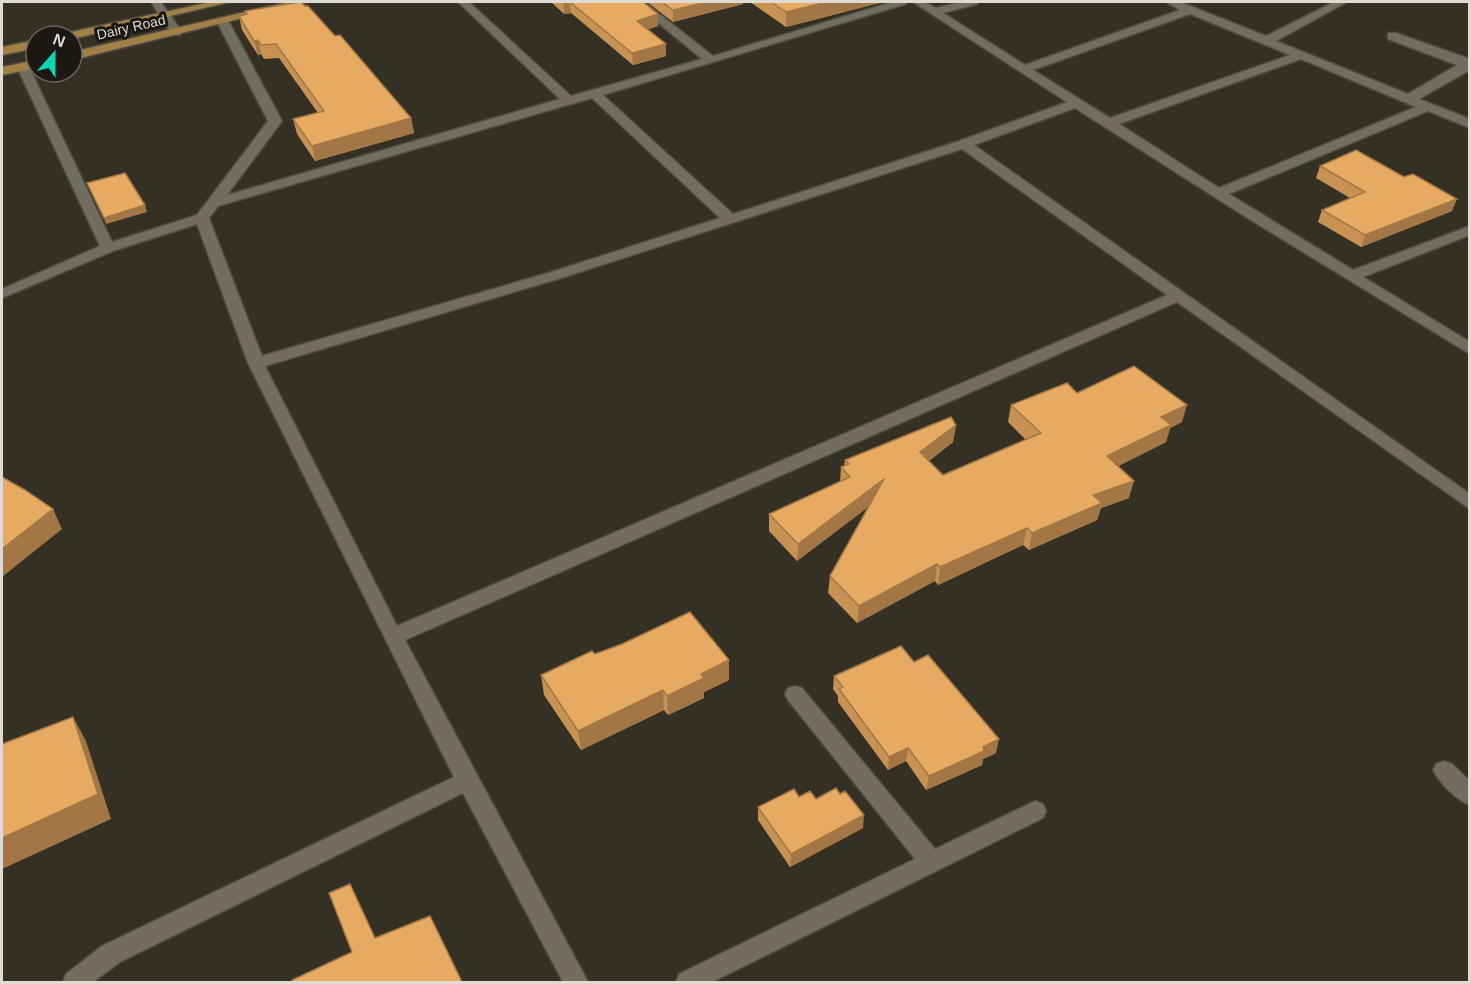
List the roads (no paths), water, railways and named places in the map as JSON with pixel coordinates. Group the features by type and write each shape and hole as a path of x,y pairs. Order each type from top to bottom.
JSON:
{"main road":[{"name":"Dairy Road","path":"84,33 224,2"},
{"name":"Dairy Road","path":"84,53 302,2"},
{"path":"2,51 24,46"},
{"path":"2,71 24,66"}],"street":[{"path":"156,2 176,32"},
{"path":"463,2 568,100"},
{"path":"638,2 711,60"},
{"path":"2,294 108,248 206,211 568,100 711,60 902,2"},
{"path":"918,2 1219,194 1470,349"},
{"path":"934,12 973,2"},
{"path":"1171,2 1264,42 1470,124"},
{"path":"1264,42 1342,2"},
{"path":"1024,69 1190,10"},
{"path":"206,211 275,121 222,20"},
{"path":"1392,36 1469,65"},
{"path":"1109,123 1299,56"},
{"path":"1408,100 1469,65"},
{"path":"37,84 108,248"},
{"path":"594,93 729,218"},
{"path":"256,363 553,276 964,144 1077,103"},
{"path":"1219,194 1427,107"},
{"path":"964,144 1176,297 1470,503"},
{"path":"206,211 256,363 392,637 576,982"},
{"path":"1352,276 1470,230"},
{"path":"392,637 1176,297"},
{"path":"795,693 931,862"},
{"path":"1444,770 1470,796"},
{"path":"75,982 111,954 467,781"},
{"path":"688,982 1035,811"}]}
